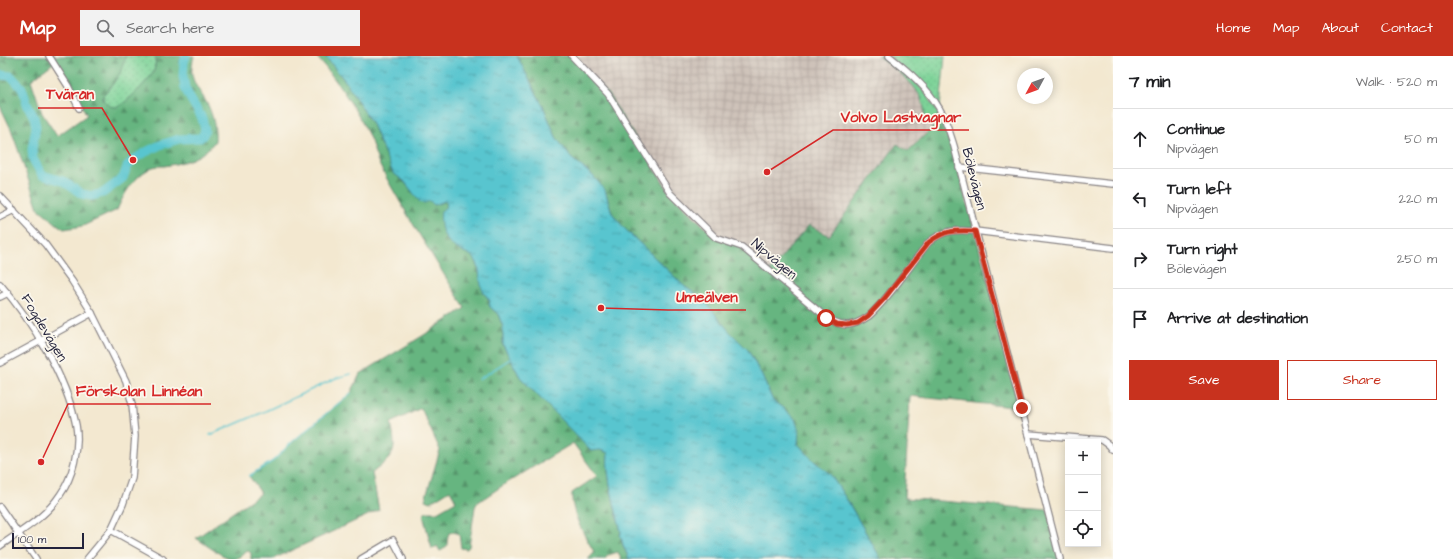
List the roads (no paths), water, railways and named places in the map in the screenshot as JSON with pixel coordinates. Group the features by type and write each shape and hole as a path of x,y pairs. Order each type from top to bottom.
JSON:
{"street":[{"path":"49,56 68,86 79,108"},
{"name":"Nipvägen","path":"572,56 608,94 670,193 716,238 742,247 826,318 837,324 847,325 858,323 868,316 884,299 929,242 939,234 956,230 975,231 1113,248"},
{"name":"Bölevägen","path":"889,56 911,73 930,94 940,108 949,132 1060,559"},
{"path":"959,167 1113,184"},
{"path":"0,196 45,244 72,281 92,313 126,381 132,404 135,436 132,478 123,504 111,530 87,559"},
{"path":"0,217 14,210"},
{"name":"Fogdevägen","path":"0,284 31,325 41,342 58,374 76,426 75,459 66,485 52,506 35,521 0,546"},
{"path":"0,297 8,293"},
{"path":"0,363 92,313"},
{"path":"1028,434 1102,440 1113,450"},
{"path":"0,507 17,534 36,559"},
{"path":"111,530 163,559"},
{"path":"361,559 393,540 403,559"}],"water":[{"path":"325,56 517,56 543,106 556,137 571,158 593,176 605,190 612,213 624,228 684,286 704,300 729,331 748,350 773,401 795,419 799,431 798,444 814,461 830,474 847,500 881,559 629,559 620,537 621,532 609,482 607,462 608,453 600,450 591,451 520,377 503,345 503,327 498,314 490,307 490,301 482,290 477,263 471,256 452,245 445,237 441,227 441,211 446,207 447,202 445,201 434,205 430,201 424,203 420,202 404,181 393,173 371,122 346,82"}],"waterway":[{"path":"0,75 11,76 22,88 27,104 34,117 36,127 32,149 33,159 42,175 63,181 82,194 92,196 103,193 123,178 127,167 133,160 146,152 160,145 179,139 200,138 203,135 205,130 202,118 185,88 183,76 186,56"},
{"path":"479,379 510,359"},
{"path":"210,435 336,378 351,374"},
{"path":"249,476 273,461 292,442 351,393"}],"place":[{"name":"Tvärån","path":"133,160"},
{"name":"Volvo Lastvagnar","path":"767,172"},
{"name":"Umeälven","path":"601,308"},
{"name":"Förskolan Linnéan","path":"41,462"}]}
